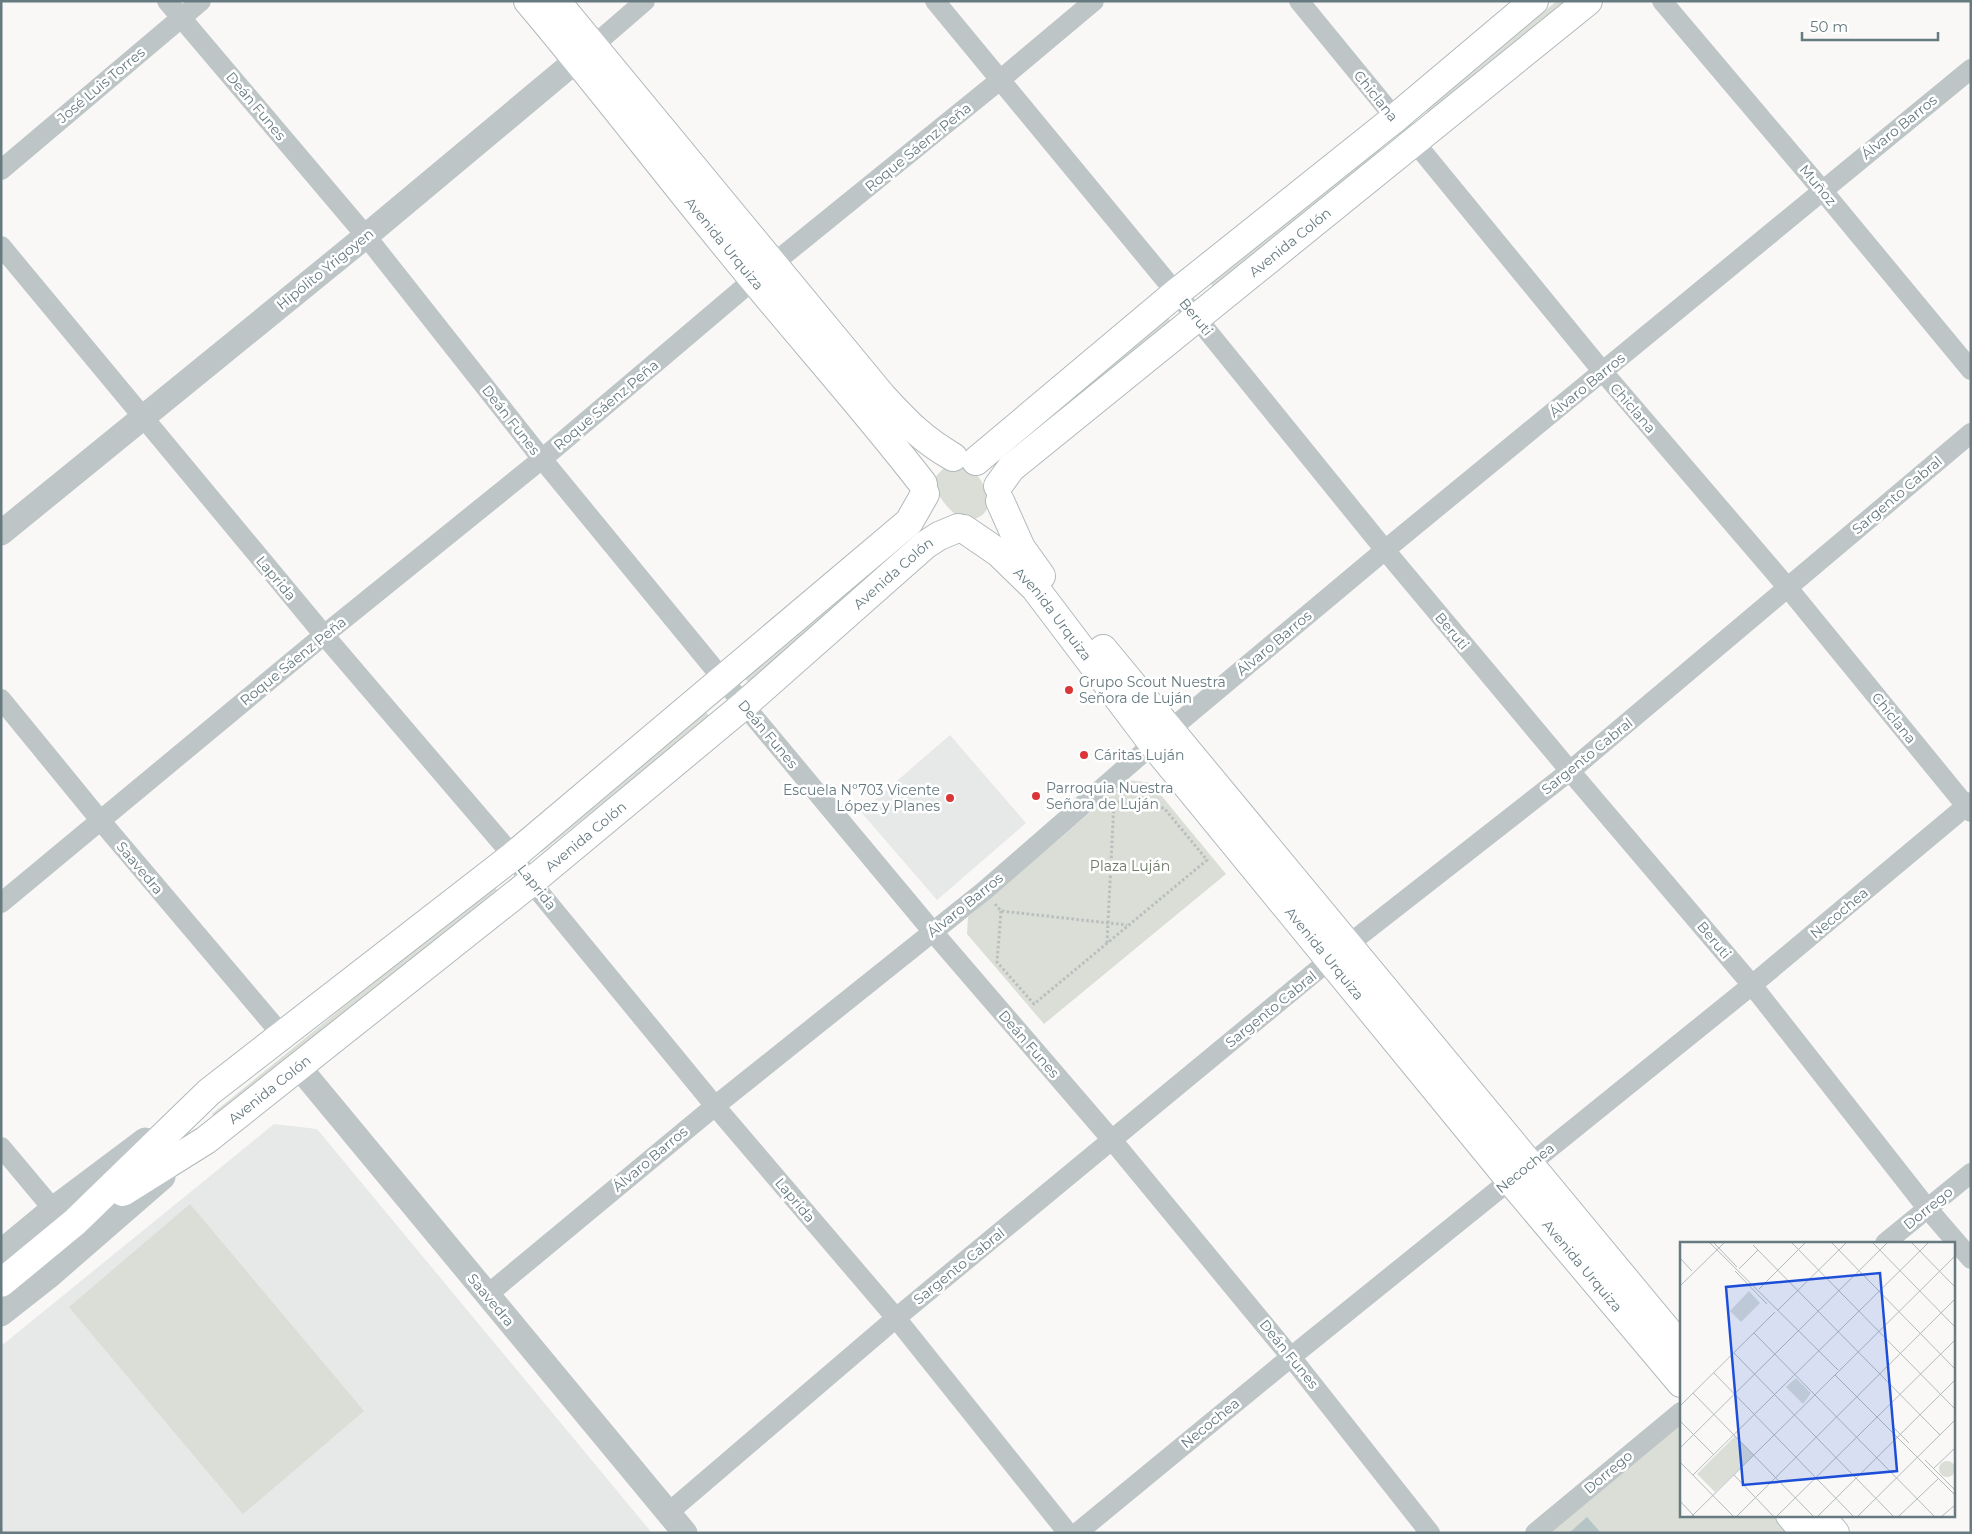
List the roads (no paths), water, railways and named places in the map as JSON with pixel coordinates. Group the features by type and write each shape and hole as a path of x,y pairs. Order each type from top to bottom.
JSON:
{"main road":[{"name":"Avenida Urquiza","path":"528,1 585,53 763,272 924,489"},
{"name":"Avenida Urquiza","path":"556,1 585,53"},
{"path":"964,459 1394,119 1534,1"},
{"name":"Avenida Colón","path":"999,494 1011,468 1588,1"},
{"name":"Avenida Urquiza","path":"763,272 913,429 930,444 964,459"},
{"path":"941,458 964,459 990,472 999,494 996,512 987,523 979,528 961,528 945,520 924,489 925,473 931,463 941,458"},
{"name":"Avenida Colón","path":"1,1283 64,1216 210,1092 513,856 909,522 924,489"},
{"name":"Avenida Urquiza","path":"999,494 1012,530 1030,562 1162,737"},
{"name":"Avenida Urquiza","path":"961,528 999,553 1035,588 1162,737 1340,952 1519,1173 1680,1382"},
{"name":"Avenida Colón","path":"64,1216 206,1140 531,882 744,705 926,545 961,528"},
{"name":"Avenida Urquiza","path":"1519,1173 1680,1346"},
{"path":"1791,1516 1805,1533"},
{"path":"1821,1516 1835,1533"}],"street":[{"name":"Deán Funes","path":"167,1 366,236 542,459 744,705 933,932 1112,1140 1291,1357 1430,1533"},
{"name":"José Luis Torres","path":"1,170 201,1"},
{"name":"Hipólito Yrigoyen","path":"1,533 366,236 646,1"},
{"name":"Beruti","path":"936,1 1176,292 1385,550 1752,985 1927,1208 1971,1259"},
{"name":"Roque Sáenz Peña","path":"1,903 542,459 763,272 1000,80 1094,1"},
{"name":"Chiclana","path":"1299,1 1603,372 1788,588 1969,807"},
{"name":"Muñoz","path":"1662,1 1971,370"},
{"name":"Álvaro Barros","path":"487,1295 715,1106 984,890 1108,795 1162,737 1385,550 1971,69"},
{"name":"Laprida","path":"1,246 324,636 513,856 531,882 715,1106 896,1318 1068,1533"},
{"name":"Sargento Cabral","path":"668,1513 896,1318 1340,952 1570,771 1971,433"},
{"name":"Saavedra","path":"1,699 100,820 282,1035"},
{"name":"Necochea","path":"1077,1533 1969,807"},
{"name":"Saavedra","path":"298,1066 685,1533"},
{"name":"Avenida Colón","path":"1,1314 48,1277 206,1140"},
{"path":"1,1147 64,1216"},
{"name":"Dorrego","path":"1886,1242 1971,1173"},
{"name":"Avenida Colón","path":"1,1252 64,1216"},
{"name":"Dorrego","path":"1535,1533 1680,1413"}],"place":[{"name":"Grupo Scout Nuestra Señora de Luján","path":"1069,690"},
{"name":"Cáritas Luján","path":"1084,755"},
{"name":"Parroquia Nuestra Señora de Luján","path":"1036,796"},
{"name":"Escuela N°703 Vicente López y Planes","path":"950,798"}],"park label":[{"name":"Plaza Luján","path":"1130,866"}]}
